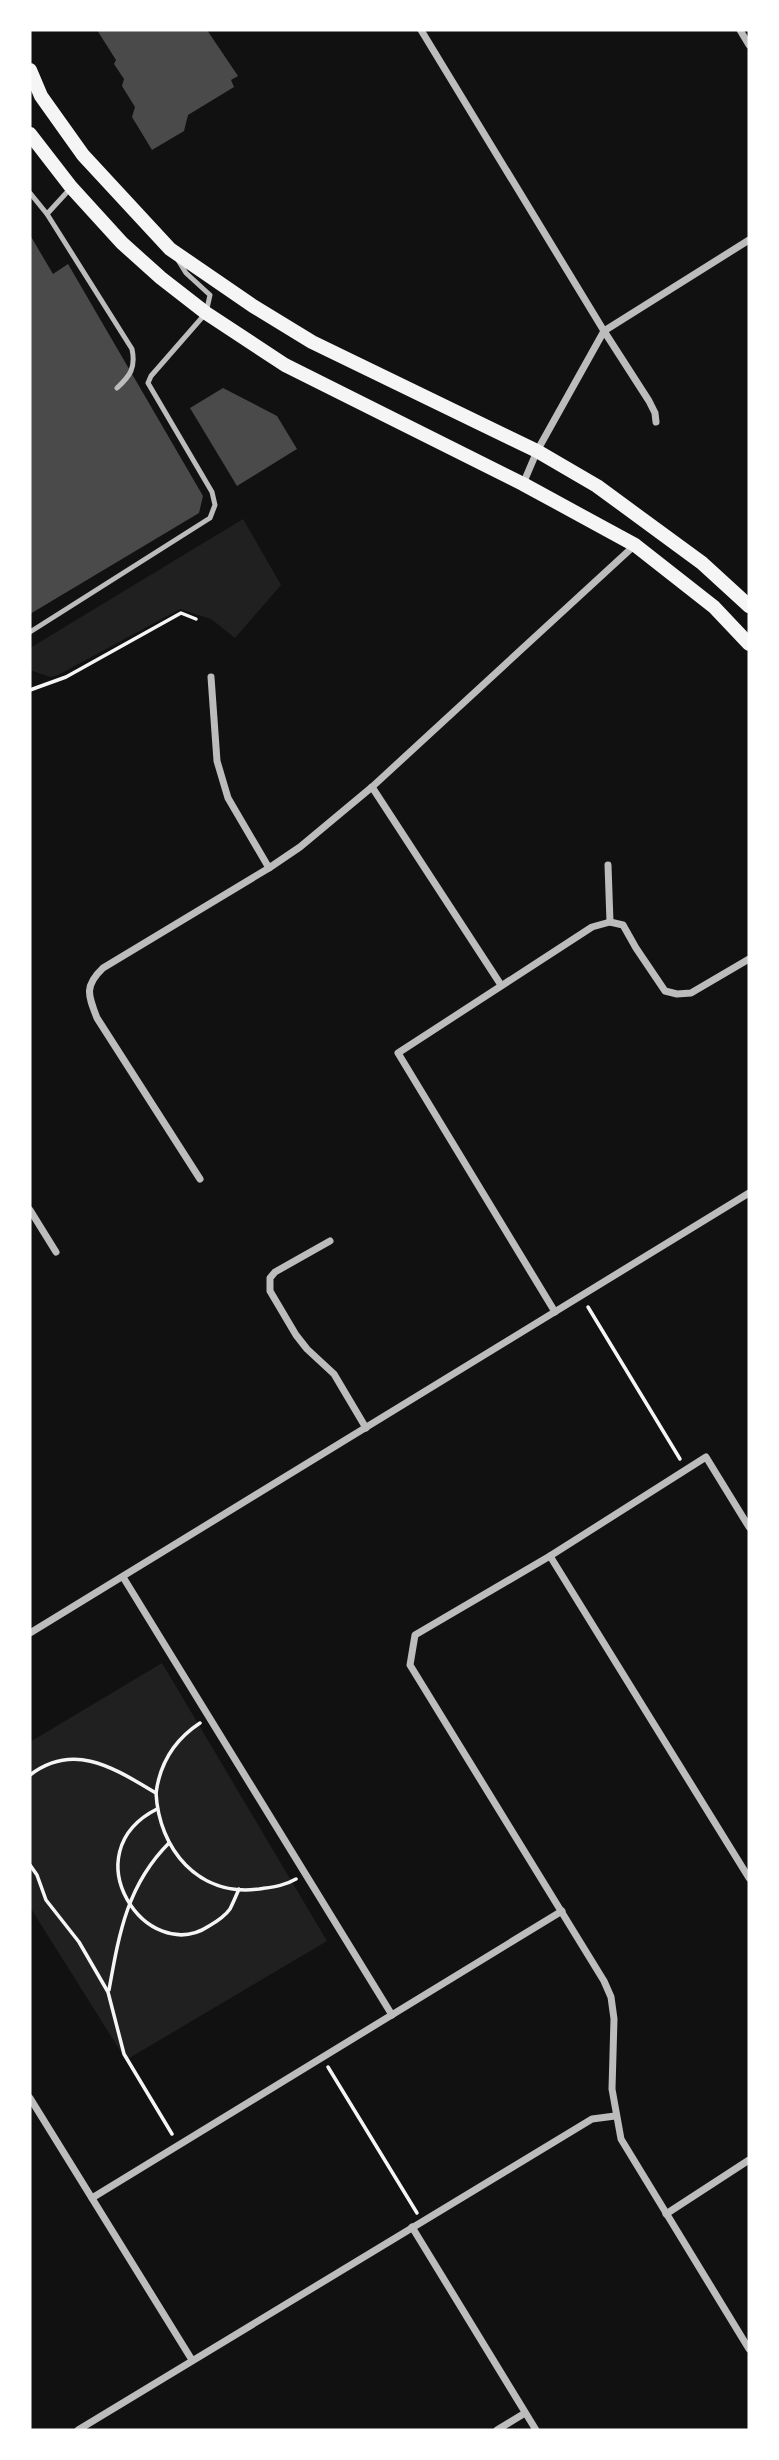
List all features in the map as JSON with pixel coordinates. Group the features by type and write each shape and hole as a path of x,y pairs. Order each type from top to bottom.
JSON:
{"main road":[{"path":"30,70 41,96 83,155 170,248 253,306 312,342 537,452 597,486 702,563 749,606"},
{"path":"30,134 71,187 122,243 206,313 285,366 523,484 635,545 714,607 749,644"}],"street":[{"path":"421,30 649,401 656,422"},
{"path":"740,30 749,45"},
{"path":"523,484 537,452 604,331 749,240"},
{"path":"200,1179 97,1018 88,989 92,978 103,968 300,847 372,787 635,545"},
{"path":"211,677 217,761 228,798 269,868"},
{"path":"372,787 501,985"},
{"path":"608,864 610,922"},
{"path":"555,1312 398,1053 592,927 610,922 624,925 665,991 691,993 749,960"},
{"path":"30,1633 749,1193"},
{"path":"30,1210 56,1252"},
{"path":"330,1241 275,1272 270,1278 270,1291 296,1335 334,1374 366,1428"},
{"path":"749,1527 706,1457 551,1556 415,1635 410,1665 562,1910 611,1997 614,2019 612,2089 621,2139 749,2349"},
{"path":"551,1556 749,1878"},
{"path":"123,1577 392,2015"},
{"path":"92,2198 562,1910"},
{"path":"30,2098 192,2360"},
{"path":"78,2430 593,2119 615,2116"},
{"path":"666,2214 749,2160"},
{"path":"412,2227 536,2430"},
{"path":"497,2430 525,2413"}],"lane":[{"path":"47,214 71,187"},
{"path":"30,193 47,214 132,349 135,361 133,369 117,388"},
{"path":"30,632 210,518 215,505 212,492 148,383 151,376 206,313 210,295 186,272 170,248"}],"path":[{"path":"30,690 66,677 181,613 196,619"},
{"path":"578,1312 588,1306 687,1469"},
{"path":"209,1717 178,1741 164,1760 156,1793 157,1809 164,1833 187,1867 223,1888 249,1890 288,1884"},
{"path":"30,1775 37,1769 65,1758 94,1760 156,1793"},
{"path":"157,1809 131,1829 122,1844 117,1861 119,1881 129,1906 140,1918 165,1932 193,1933 205,1929 229,1911 239,1889"},
{"path":"108,1992 120,1926 150,1862 169,1843"},
{"path":"30,1865 46,1900 79,1942 108,1992 124,2054 178,2145"},
{"path":"322,2057 422,2221"}],"shaded area":[{"path":"243,519 281,585 235,638 211,619 180,609 58,675 50,677 30,670 30,648"},
{"path":"162,1663 327,1941 126,2060 30,1907 30,1742"}],"building":[{"path":"97,30 207,30 238,76 231,80 234,87 188,115 184,131 152,150 132,117 135,107 122,86 124,79 114,64 116,60"},
{"path":"30,235 53,274 68,264 203,496 199,513 30,614"},
{"path":"223,388 277,416 297,449 237,486 190,408"}]}
